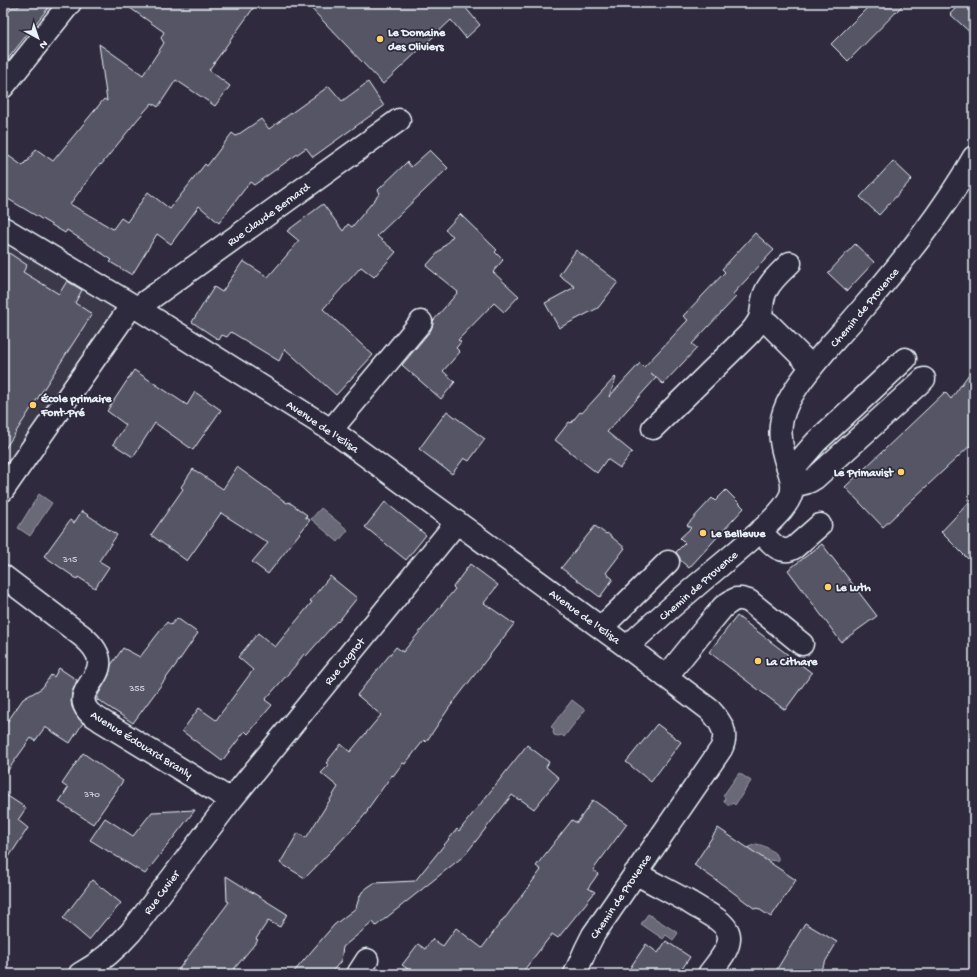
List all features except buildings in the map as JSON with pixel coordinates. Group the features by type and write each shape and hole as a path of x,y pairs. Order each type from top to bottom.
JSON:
{"street":[{"path":"3,87 70,3"},
{"name":"Rue Claude Bernard","path":"3,490 135,307 399,120"},
{"name":"Chemin de Provence","path":"575,974 594,935 721,749 724,742 724,730 716,716 710,710 627,647 777,516 786,504 791,493 791,478 781,443 780,429 783,414 789,400 812,367 868,303 922,236 974,156"},
{"name":"Avenue de l'Elisa","path":"3,228 135,307 331,430 627,647"},
{"path":"653,428 747,336 757,324 760,318 763,298 766,290 790,263"},
{"path":"760,318 769,324 812,367"},
{"path":"331,430 421,322"},
{"path":"905,359 816,442 791,478 798,485 804,484 815,478 924,379"},
{"name":"Rue Cugnot","path":"231,800 457,522"},
{"path":"760,531 776,547 784,551 795,547 820,525"},
{"path":"601,628 668,562"},
{"name":"Avenue Édouard Branly","path":"3,576 82,636 96,650 99,666 83,696 83,701 88,711 100,720 231,800"},
{"path":"666,677 723,607 736,599 749,601 802,644"},
{"name":"Rue Cuvier","path":"80,974 98,964 131,932 231,800"},
{"path":"635,873 700,908 717,919 728,931 729,942 727,948 709,974"}],"shaded area":[{"name":"École primaire Font-Pré","path":"3,228 132,305 3,490"}],"water":[{"path":"39,494 52,503 30,536 18,528"},
{"path":"321,508 348,530 338,542 311,519"},
{"path":"572,700 585,710 564,737 562,735 554,735 554,729 551,727"},
{"path":"739,773 751,781 735,805 733,803 727,805 724,802 725,798 723,796"},
{"path":"756,844 771,850 776,854 778,860 770,860 767,864 748,848"},
{"path":"648,914 678,933 673,940 666,935 663,939 641,924"}],"place":[{"name":"Le Domaine des Oliviers","path":"380,39"},
{"name":"École primaire Font-Pré","path":"33,405"},
{"name":"Le Primavist","path":"901,472"},
{"name":"Le Bellevue","path":"703,533"},
{"name":"Le Luth","path":"828,587"},
{"name":"La Cithare","path":"758,661"}]}
